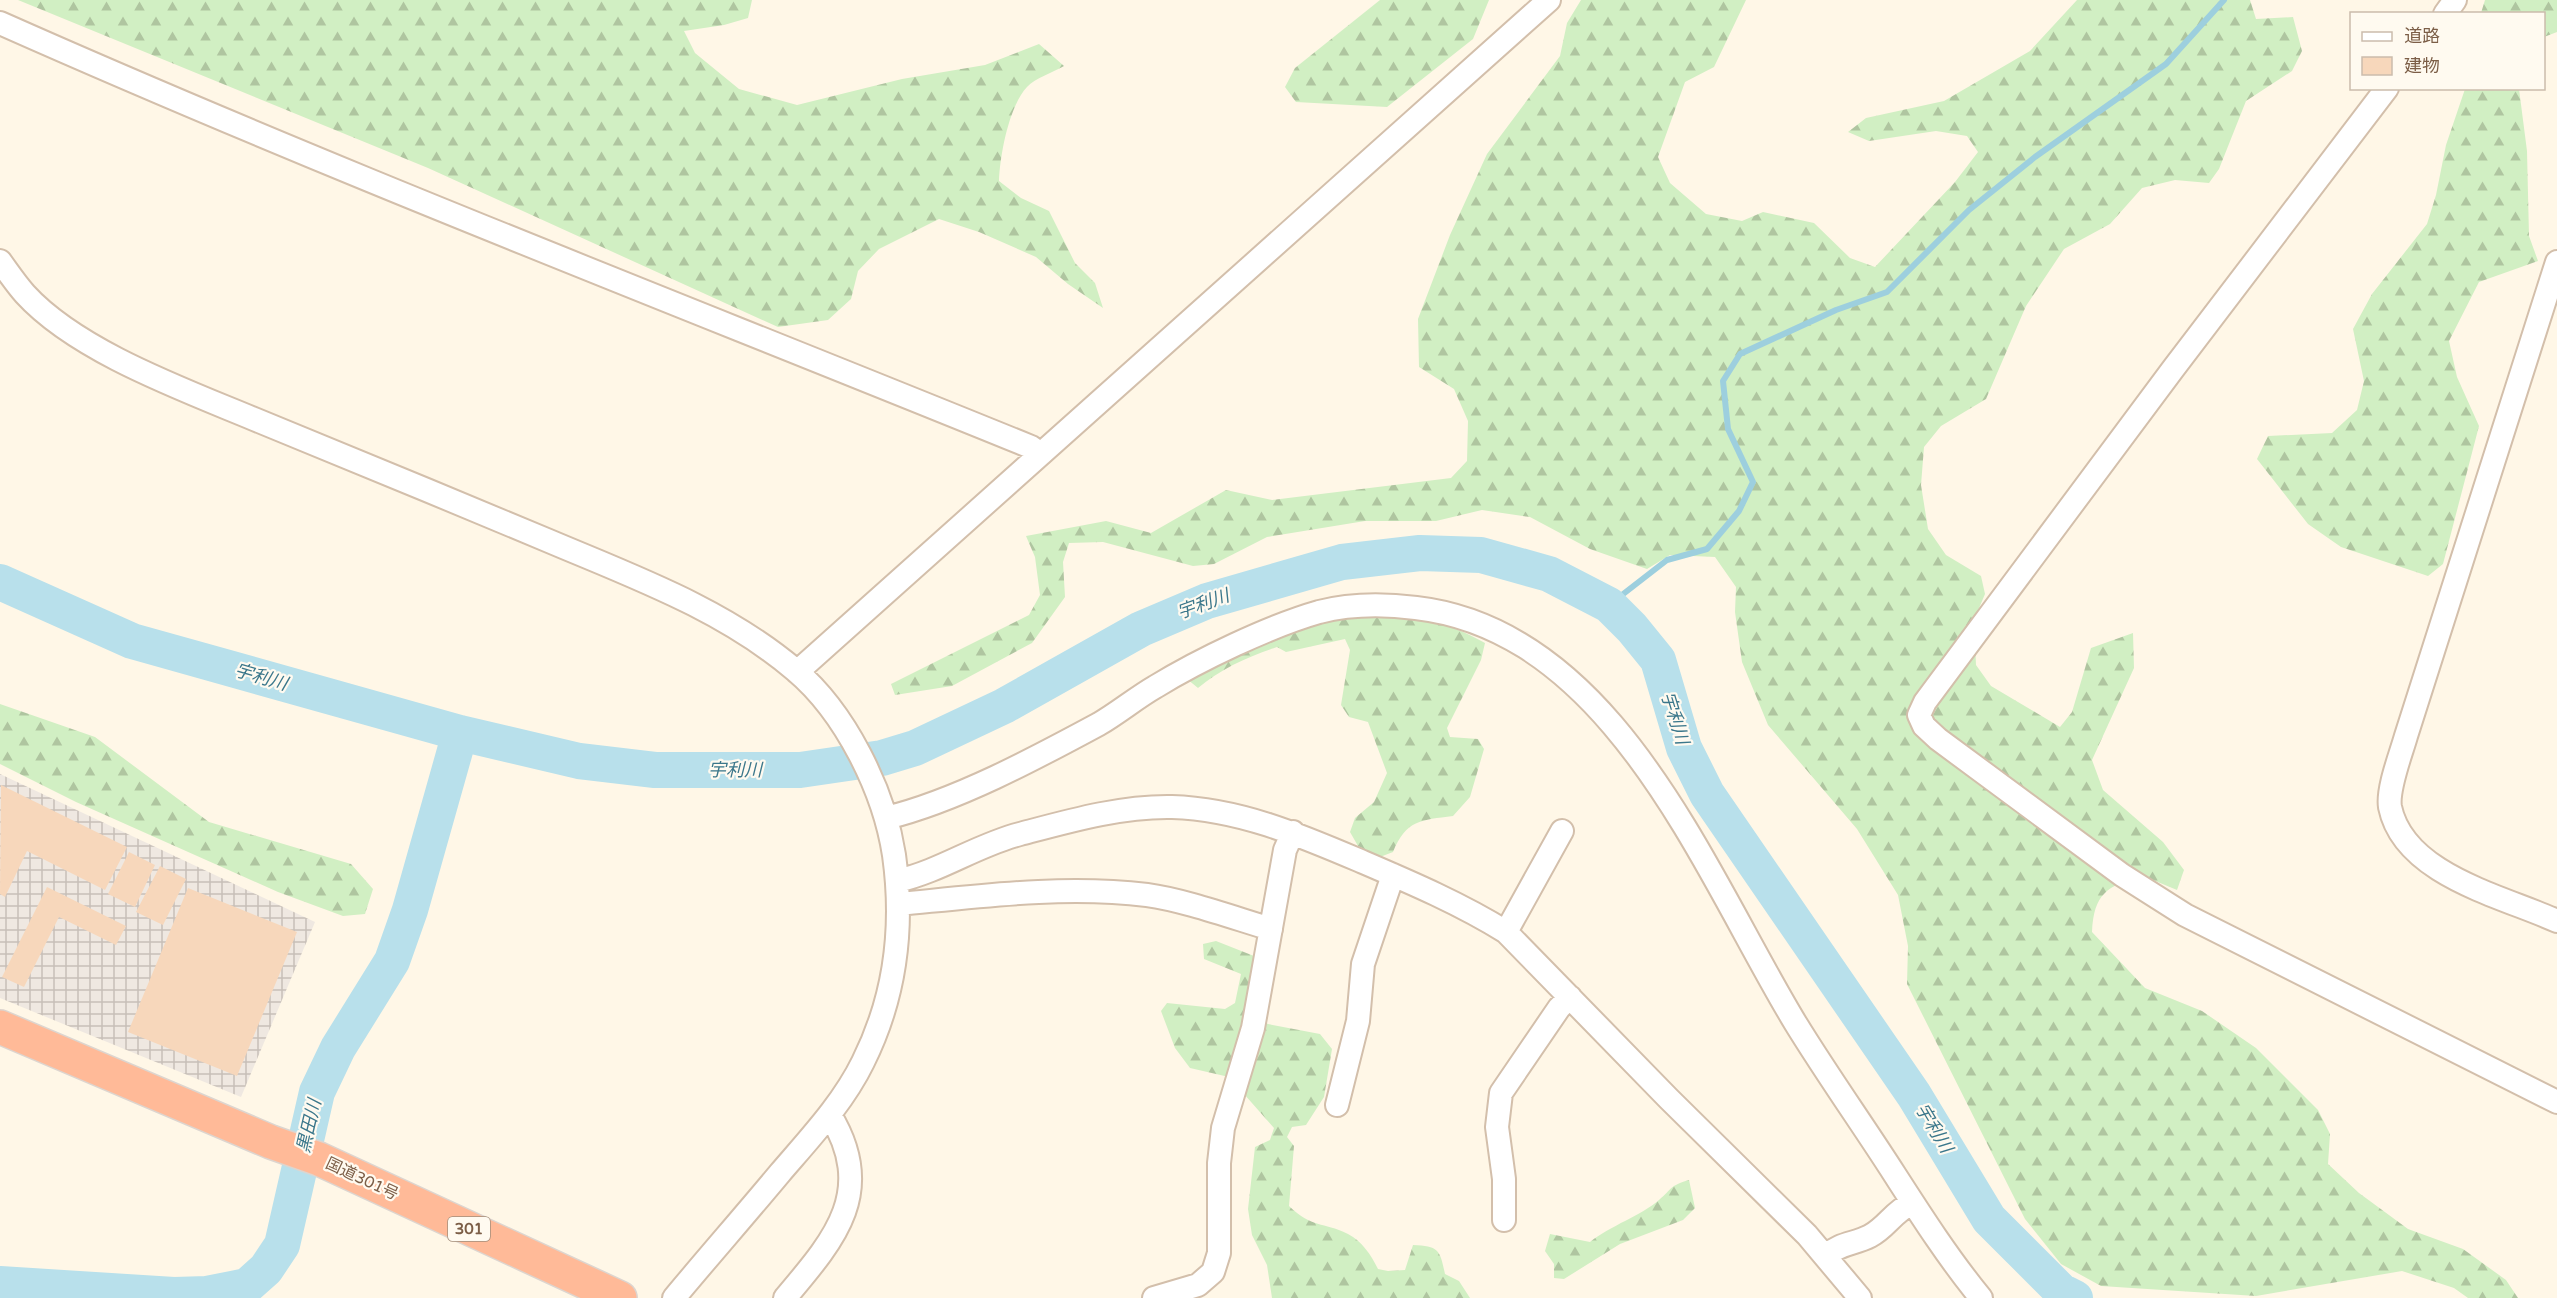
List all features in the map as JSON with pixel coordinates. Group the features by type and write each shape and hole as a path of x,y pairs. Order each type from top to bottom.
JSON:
{"highway":[{"name":"国道301号","path":"0,1027 271,1142 319,1160 620,1298"}],"street":[{"path":"797,672 1549,0"},
{"path":"0,23 533,249 697,311 1031,447 1041,454"},
{"path":"2385,90 2173,369 1932,693 1919,714 1924,726 1938,739 2113,869 2185,915 2557,1102"},
{"path":"0,261 26,295 83,341 175,386 651,584 733,624 797,672 828,705 863,762 885,812 900,904 896,963 885,1012 862,1064 830,1115 674,1298"},
{"path":"2557,262 2406,736 2390,805 2401,836 2424,861 2466,884 2557,921"},
{"path":"885,812 929,806 980,783 1100,723 1183,671 1298,618 1326,610 1364,606 1435,610 1468,619 1540,657 1581,691 1636,751 1716,882 1796,1024 1912,1203 1961,1274 1982,1298"},
{"path":"897,881 938,868 984,846 1018,834 1101,814 1147,808 1206,810 1252,820 1293,832 1393,875 1473,912 1506,932 1827,1255 1860,1298"},
{"path":"1506,932 1562,831"},
{"path":"1154,1298 1198,1285 1213,1272 1219,1253 1219,1163 1223,1128 1252,1028 1285,850 1293,832"},
{"path":"1337,1105 1358,1021 1361,970 1393,875"},
{"path":"900,904 994,894 1098,891 1149,895 1270,929"},
{"path":"1504,1220 1504,1179 1497,1127 1501,1093 1559,1008 1570,997"},
{"path":"785,1298 814,1263 845,1215 851,1187 846,1148 830,1115"},
{"path":"1827,1255 1837,1246 1870,1236 1896,1211 1912,1203"}],"shaded area":[{"path":"0,774 315,922 241,1097 0,998"}],"green space":[{"path":"18,0 752,0 748,18 724,25 684,31 695,53 739,89 797,105 902,79 985,65 1039,44 1064,66 1035,81 1021,95 1010,118 1001,158 999,181 1021,198 1049,211 1075,263 1095,283 1103,308 1068,284 1036,257 979,232 939,219 879,249 858,271 851,299 828,320 778,327 428,168"},
{"path":"1380,0 1489,0 1473,39 1387,107 1296,102 1285,87 1295,68"},
{"path":"1581,0 1746,0 1714,67 1685,82 1658,157 1670,183 1706,214 1742,221 1763,212 1814,223 1850,258 1875,267 1955,182 1978,152 1967,136 1936,131 1869,141 1848,132 1866,118 1944,101 2030,51 2077,0 2250,0 2256,19 2293,17 2302,51 2292,71 2246,101 2219,169 2209,183 2175,180 2142,188 2110,224 2064,249 2026,306 1986,399 1941,426 1924,447 1921,485 1928,529 1946,555 1981,576 1985,594 1974,620 1976,665 1991,686 2060,727 2072,712 2091,648 2133,633 2134,668 2092,760 2103,790 2163,842 2184,870 2177,890 2141,875 2111,888 2099,900 2093,919 2092,932 2145,988 2202,1011 2256,1048 2318,1110 2330,1134 2328,1164 2359,1193 2408,1229 2463,1249 2506,1280 2518,1298 2468,1298 2454,1288 2402,1271 2256,1296 2101,1286 2061,1264 2025,1219 1907,984 1908,946 1898,895 1857,829 1768,725 1742,662 1735,612 1736,587 1715,557 1670,555 1647,569 1590,549 1530,517 1482,510 1436,521 1365,521 1267,537 1214,564 1193,566 1103,542 1069,543 1063,562 1065,597 1032,643 952,686 895,695 891,684 1029,615 1040,595 1035,557 1026,536 1106,521 1151,533 1226,490 1272,500 1451,478 1467,461 1468,421 1454,389 1419,367 1418,319 1450,235 1487,154 1560,56 1567,23"},
{"path":"2485,0 2557,0 2557,32 2545,37 2545,12 2481,12"},
{"path":"2465,90 2519,90 2527,151 2529,236 2538,261 2479,282 2449,341 2457,377 2479,426 2443,564 2428,576 2341,547 2308,524 2257,459 2268,436 2332,433 2357,410 2364,381 2353,329 2372,294 2427,224 2436,195 2446,145"},
{"path":"1365,614 1427,620 1456,629 1485,643 1481,660 1447,728 1450,737 1478,739 1484,749 1470,797 1453,816 1423,821 1409,828 1403,833 1393,852 1380,857 1358,846 1350,832 1355,818 1374,802 1387,773 1368,722 1349,717 1341,705 1350,650 1345,639 1286,652 1277,647 1235,664 1198,688 1187,679 1308,622"},
{"path":"0,704 95,737 209,822 351,864 373,889 365,914 343,916 278,892 76,802 0,764"},
{"path":"1216,941 1254,956 1250,1014 1268,1024 1320,1034 1332,1049 1324,1097 1306,1125 1292,1127 1287,1137 1294,1146 1289,1206 1311,1222 1339,1230 1358,1240 1378,1269 1405,1270 1413,1245 1433,1248 1442,1259 1445,1274 1459,1281 1470,1298 1272,1298 1267,1265 1252,1235 1248,1209 1255,1147 1270,1140 1274,1128 1229,1077 1190,1068 1175,1048 1161,1011 1167,1003 1225,1009 1235,1003 1241,974 1204,959 1203,944"},
{"path":"1689,1180 1695,1208 1683,1220 1620,1244 1564,1279 1554,1278 1554,1264 1545,1251 1550,1234 1590,1242 1652,1205 1674,1186"}],"building":[{"path":"1,785 127,847 105,890 27,851 5,897 0,894"},
{"path":"129,852 155,865 135,907 108,894"},
{"path":"160,866 186,879 163,925 136,912"},
{"path":"47,887 126,926 116,945 59,917 24,987 2,977"},
{"path":"188,888 297,932 237,1076 128,1032"}],"waterway":[{"path":"1609,605 1667,560 1707,549 1739,511 1753,482 1728,429 1723,381 1740,354 1836,310 1887,292 1969,210 2035,157 2166,64 2224,0"},
{"name":"宇利川","path":"0,582 132,641 460,733 579,761 655,770 800,770 882,758 915,748 1004,706 1141,629 1207,601 1342,562 1420,553 1481,555 1549,574 1609,605 1632,628 1658,660 1684,748 1707,794 1914,1095 1989,1219 2061,1291 2075,1298"},
{"name":"黒田川","path":"0,1284 174,1295 207,1294 247,1286 266,1269 282,1245 317,1092 338,1048 392,961 410,910 460,733"}]}
